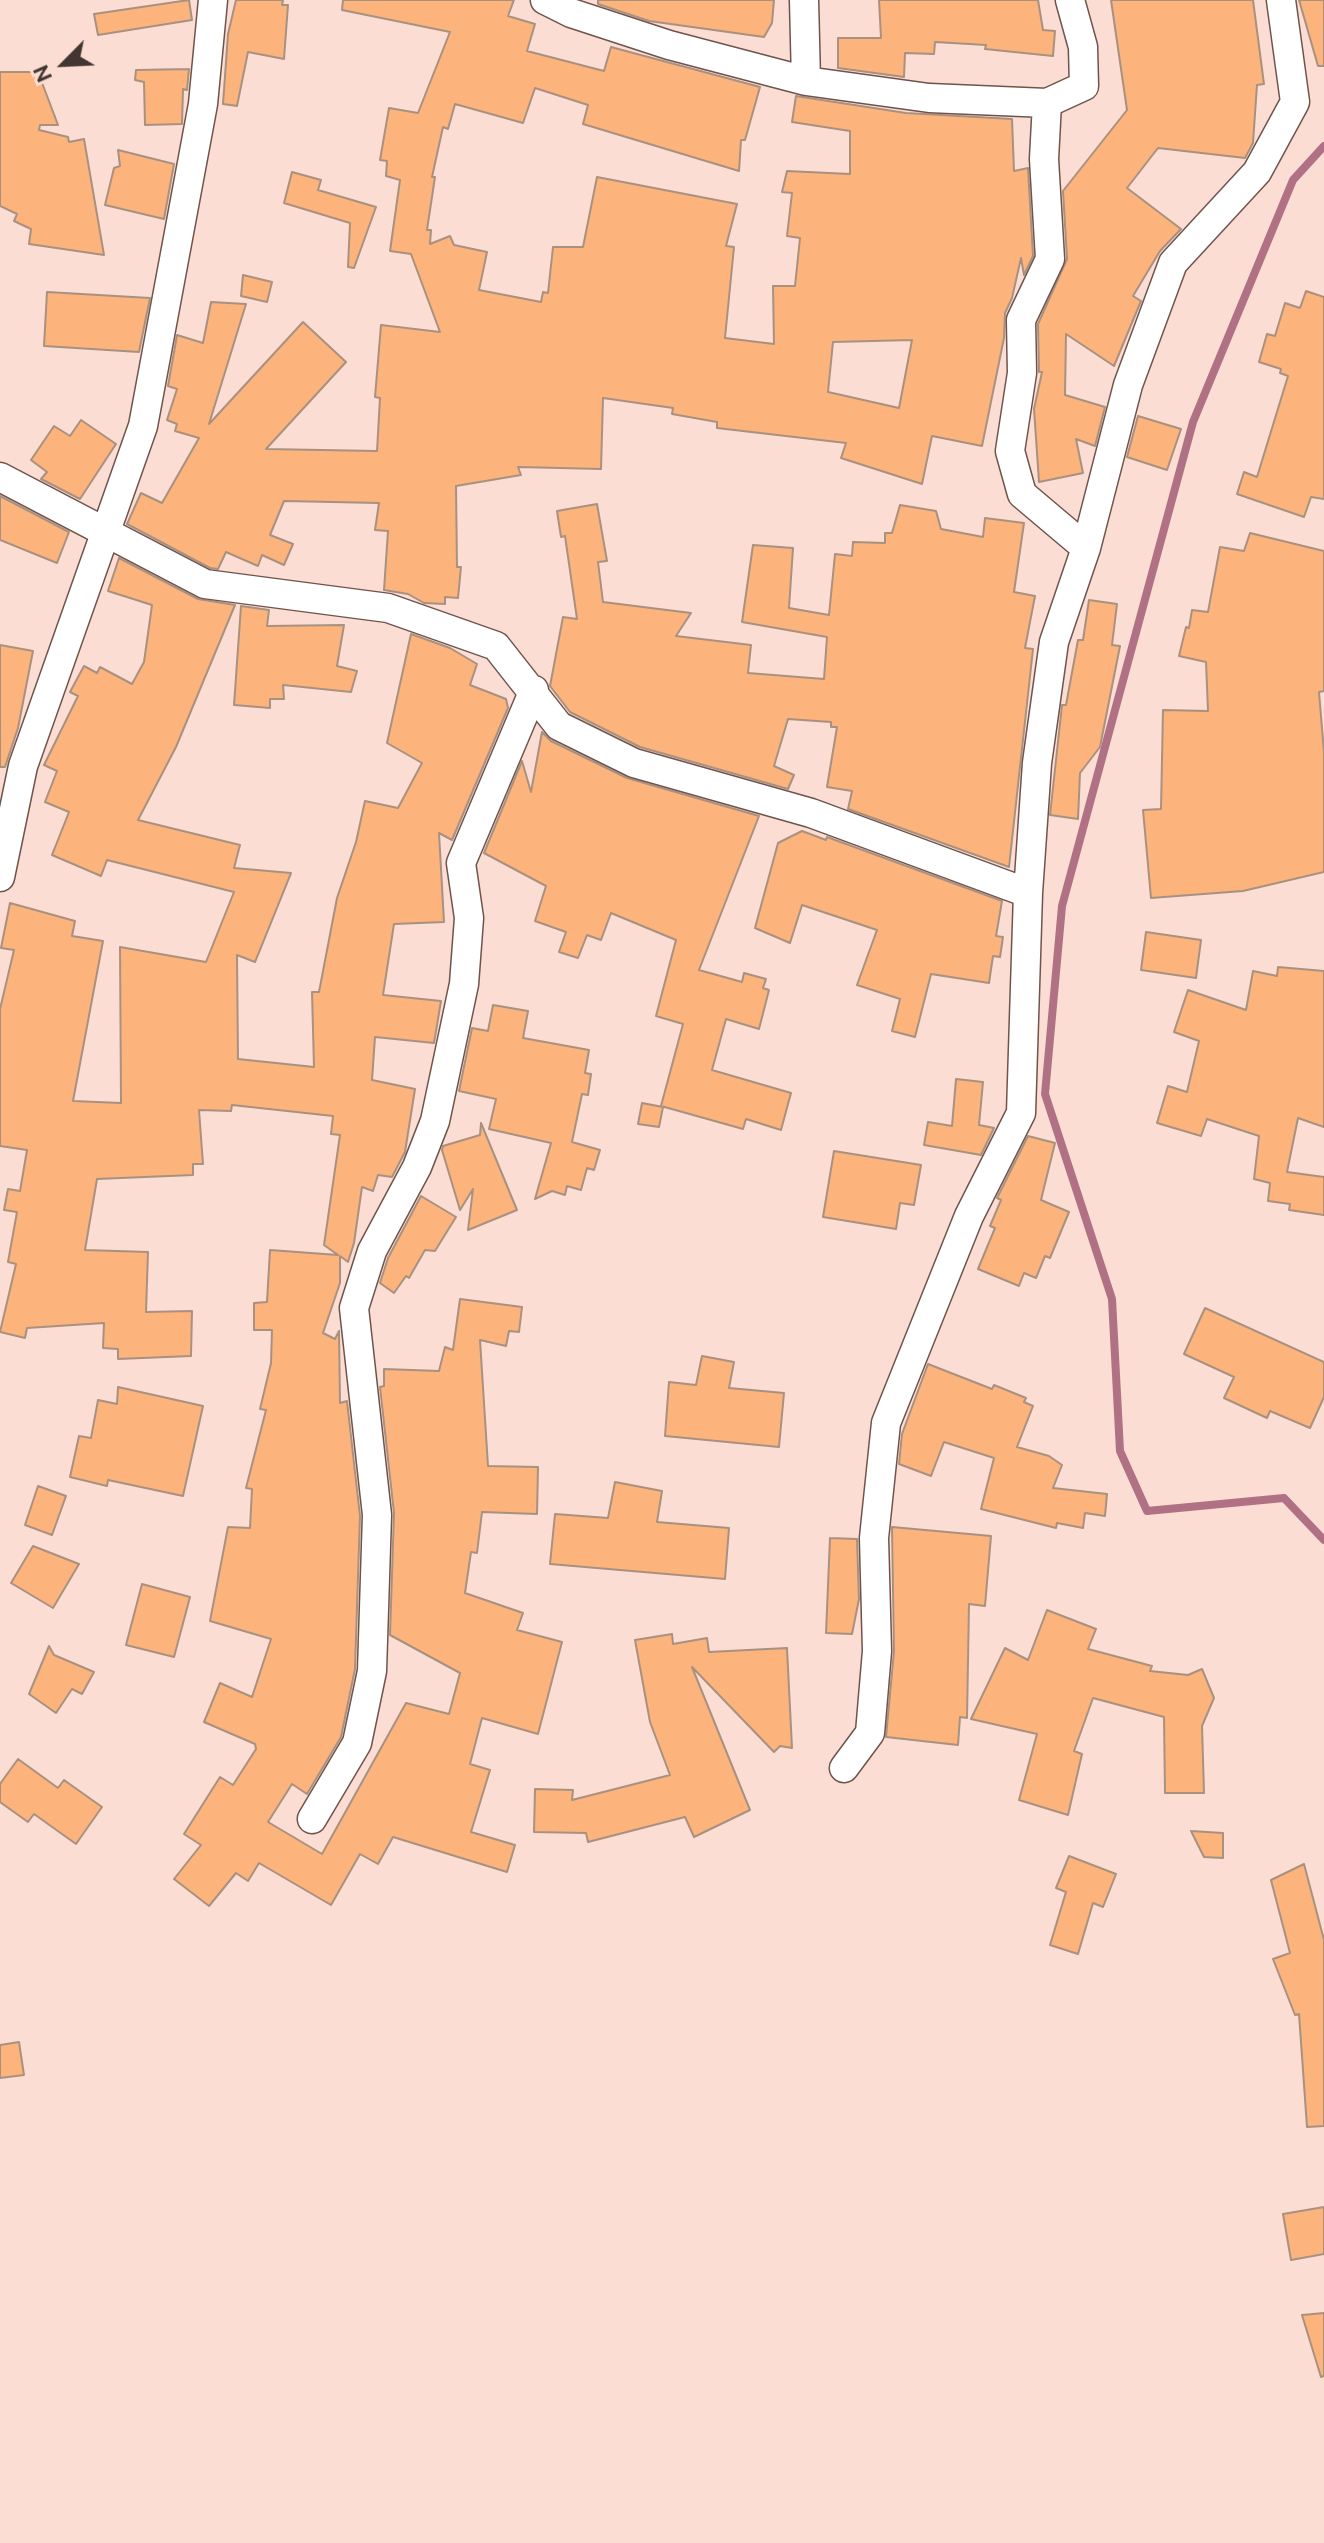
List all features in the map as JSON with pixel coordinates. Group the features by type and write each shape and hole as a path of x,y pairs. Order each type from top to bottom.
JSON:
{"street":[{"path":"0,877 11,764 143,426 203,104 213,0"},
{"path":"545,0 571,13 669,45 806,81 929,98 1047,103 1084,86 1083,47 1070,0"},
{"path":"804,0 806,81"},
{"path":"844,1768 870,1733 877,1651 874,1538 886,1423 969,1216 1021,1113 1028,893 1037,763 1054,642 1086,548 1128,385 1173,263 1257,172 1295,102 1281,0"},
{"path":"1047,103 1044,159 1050,259 1021,320 1022,373 1010,451 1022,494 1086,548"},
{"path":"0,477 205,584 388,608 496,646 534,690 559,726 634,763 811,813 1028,893"},
{"path":"312,1819 357,1743 372,1671 377,1515 354,1308 372,1251 417,1167 435,1121 464,984 469,918 461,863 534,690"}],"building":[{"path":"189,0 192,20 98,35 94,14"},
{"path":"236,0 283,0 282,5 288,5 284,59 248,52 237,106 223,104 228,34"},
{"path":"343,0 514,0 508,16 535,24 527,51 604,71 611,47 760,87 745,140 741,140 739,171 583,124 588,105 535,88 523,123 455,104 448,129 443,127 432,177 435,177 427,230 431,230 430,244 450,236 454,245 487,252 479,290 541,302 543,292 548,293 553,247 583,247 597,177 737,204 726,246 734,247 725,338 774,344 773,286 795,286 800,238 787,236 792,193 782,192 787,171 850,174 850,131 792,122 796,96 906,113 1012,119 1014,171 1028,168 1033,256 1024,275 1021,258 1012,298 1005,313 1004,338 982,446 932,436 922,484 841,458 846,443 717,428 717,422 672,414 673,408 603,398 601,469 518,467 521,475 456,486 457,567 461,567 458,598 445,597 445,604 424,603 408,594 384,590 388,531 375,530 379,503 284,501 270,535 293,544 284,565 262,555 258,566 226,552 218,569 210,568 127,524 141,493 162,503 199,438 175,431 177,424 167,420 177,389 168,386 177,335 203,343 211,302 246,304 209,424 303,322 346,362 266,449 377,451 380,398 375,397 381,325 440,332 411,254 390,251 400,180 386,176 387,161 380,160 389,108 418,113 450,32 342,10","holes":["912,340 899,408 828,392 833,342"]},
{"path":"598,0 774,0 772,23 764,37 649,21 598,4"},
{"path":"879,0 1038,0 1043,30 1055,31 1053,56 985,49 986,45 935,42 934,54 905,53 904,77 838,68 838,38 881,38"},
{"path":"1111,0 1253,0 1264,84 1257,85 1253,143 1245,158 1158,148 1127,188 1181,229 1160,251 1133,296 1141,301 1114,366 1066,334 1065,395 1105,407 1095,446 1076,439 1083,473 1039,482 1034,409 1042,372 1039,372 1038,324 1067,259 1063,191 1127,110"},
{"path":"1299,0 1324,0 1324,66 1318,66"},
{"path":"189,69 187,90 183,89 182,124 145,125 144,82 135,80 136,70"},
{"path":"0,72 38,72 58,125 40,125 39,130 68,137 69,142 84,139 104,255 29,244 31,229 14,221 17,214 0,206"},
{"path":"118,150 174,164 164,219 105,205 114,168 120,166"},
{"path":"292,172 321,180 318,190 376,207 354,268 348,267 350,223 284,203"},
{"path":"243,275 272,282 267,302 241,296"},
{"path":"1306,291 1324,297 1324,499 1311,497 1304,517 1237,494 1244,472 1257,477 1288,376 1280,373 1281,369 1259,362 1267,334 1275,336 1285,303 1300,308"},
{"path":"47,292 150,298 139,352 44,346"},
{"path":"1138,416 1181,429 1167,470 1127,457"},
{"path":"81,420 116,444 80,499 41,479 47,472 31,460 54,426 70,436"},
{"path":"0,496 69,532 57,563 0,540"},
{"path":"597,504 607,561 598,562 603,602 691,613 676,636 751,645 748,673 824,679 827,637 742,622 753,545 793,548 789,608 829,615 835,554 852,556 853,542 885,543 885,533 892,533 900,505 936,511 941,529 983,537 985,518 1024,523 1014,592 1035,596 1025,648 1033,649 1009,867 848,809 852,791 827,787 837,727 831,727 831,722 788,719 774,766 794,775 788,789 640,747 570,712 550,686 563,617 577,619 565,536 561,537 557,511"},
{"path":"1250,533 1324,551 1324,691 1319,692 1324,752 1324,872 1243,891 1151,898 1143,810 1161,809 1163,710 1208,711 1206,662 1179,656 1192,610 1208,612 1220,547 1244,551"},
{"path":"119,558 198,599 235,605 176,747 138,820 240,845 234,868 291,873 255,962 237,955 238,1059 314,1067 312,992 319,992 337,898 356,842 365,801 398,808 422,763 387,743 411,634 450,648 477,664 470,685 506,699 508,708 452,840 439,833 444,922 394,924 383,995 441,1001 434,1043 375,1037 372,1080 415,1089 405,1152 392,1177 378,1175 373,1191 362,1187 354,1243 348,1262 340,1256 340,1283 323,1333 335,1339 339,1331 340,1403 347,1401 360,1516 355,1669 341,1737 307,1794 292,1784 268,1822 322,1854 406,1703 449,1714 460,1673 390,1635 394,1513 380,1387 384,1386 384,1369 439,1371 445,1347 453,1350 460,1299 522,1307 519,1332 509,1331 506,1346 480,1340 488,1466 538,1467 537,1514 482,1512 477,1553 471,1552 465,1593 523,1613 517,1630 562,1642 538,1734 482,1718 470,1764 490,1770 471,1832 515,1845 507,1872 393,1837 378,1864 360,1854 331,1905 259,1863 248,1881 236,1873 209,1906 174,1879 201,1845 184,1834 220,1777 233,1785 256,1749 255,1744 204,1722 220,1683 252,1697 271,1639 210,1621 228,1527 250,1528 252,1489 246,1488 266,1410 260,1409 271,1363 272,1330 254,1330 254,1303 267,1302 270,1250 338,1255 324,1245 340,1135 331,1134 333,1116 232,1105 231,1111 199,1110 203,1164 193,1164 193,1175 97,1179 85,1250 148,1252 146,1312 192,1311 191,1356 118,1359 118,1349 103,1348 104,1323 27,1328 25,1338 0,1332 16,1264 8,1262 17,1212 4,1210 8,1189 20,1191 27,1150 0,1146 0,1009 14,950 1,948 10,903 75,921 72,936 103,941 73,1101 121,1103 120,947 206,962 234,892 107,860 101,876 52,855 69,812 45,802 57,771 44,765 78,696 70,692 84,666 97,673 100,667 132,684 144,662 152,605 108,591"},
{"path":"1089,600 1117,604 1112,645 1120,646 1100,747 1080,773 1078,819 1050,815 1062,705 1066,705 1078,640 1083,640"},
{"path":"241,606 269,610 267,626 344,625 337,666 357,671 351,692 283,685 284,699 270,699 270,708 234,705"},
{"path":"0,645 33,651 18,728 5,767 0,767"},
{"path":"542,732 551,741 627,778 759,816 699,970 742,982 744,973 766,979 763,988 769,990 759,1029 726,1019 712,1070 791,1093 781,1130 746,1119 743,1129 661,1106 683,1024 656,1016 676,940 611,913 601,940 587,935 578,958 559,952 566,932 535,921 546,886 484,853 522,761 531,792"},
{"path":"802,831 826,840 827,837 1002,901 996,936 1003,937 1000,957 993,956 989,983 931,974 915,1037 892,1031 900,999 857,985 877,930 802,905 790,943 755,928 778,843"},
{"path":"1146,932 1201,940 1196,978 1141,970"},
{"path":"1278,967 1324,971 1324,1127 1298,1118 1287,1172 1324,1177 1324,1215 1289,1210 1290,1204 1268,1201 1270,1183 1254,1179 1259,1136 1207,1119 1201,1136 1157,1123 1168,1086 1187,1092 1199,1041 1174,1032 1188,990 1246,1010 1253,971 1277,976"},
{"path":"493,1005 528,1011 523,1038 589,1050 585,1073 591,1074 588,1095 582,1094 572,1142 600,1150 594,1170 587,1168 581,1190 567,1186 565,1195 552,1191 535,1199 551,1143 489,1129 496,1099 459,1091 472,1028 488,1031"},
{"path":"956,1079 983,1082 979,1125 994,1128 981,1155 924,1145 928,1122 952,1126"},
{"path":"642,1103 663,1107 659,1127 638,1124"},
{"path":"481,1123 517,1210 468,1230 473,1189 460,1210 442,1150 443,1146 480,1135"},
{"path":"1028,1136 1055,1143 1041,1200 1069,1212 1050,1258 1045,1256 1036,1278 1024,1273 1019,1286 978,1269 995,1228 990,1226 1001,1200 997,1198"},
{"path":"834,1151 921,1165 914,1205 900,1203 896,1229 823,1217"},
{"path":"421,1196 456,1217 435,1251 425,1250 409,1278 406,1276 394,1293 380,1283 388,1258"},
{"path":"1205,1308 1324,1362 1324,1397 1310,1428 1270,1411 1267,1418 1224,1398 1234,1377 1184,1354"},
{"path":"702,1356 734,1362 729,1388 784,1393 779,1447 665,1436 669,1382 696,1385"},
{"path":"928,1364 992,1389 994,1385 1026,1398 1024,1402 1033,1406 1017,1447 1049,1456 1062,1465 1053,1488 1107,1494 1105,1516 1085,1513 1083,1528 1057,1523 1056,1528 981,1509 994,1458 944,1442 931,1476 899,1464 902,1434"},
{"path":"118,1387 203,1406 183,1496 108,1480 107,1486 70,1477 79,1436 91,1438 98,1400 117,1404"},
{"path":"615,1482 662,1491 657,1522 729,1528 725,1579 550,1564 555,1514 608,1518"},
{"path":"38,1486 66,1496 52,1535 25,1525"},
{"path":"892,1527 991,1536 985,1606 969,1604 967,1718 960,1717 958,1745 886,1737 894,1651"},
{"path":"830,1538 857,1539 859,1599 852,1634 826,1633"},
{"path":"33,1546 79,1564 53,1608 11,1583"},
{"path":"142,1584 190,1597 174,1657 126,1645"},
{"path":"1047,1610 1096,1629 1088,1649 1152,1666 1150,1671 1188,1675 1202,1669 1214,1698 1202,1726 1204,1793 1165,1793 1164,1717 1093,1698 1074,1751 1082,1754 1068,1815 1019,1800 1037,1734 971,1719 1005,1648 1028,1660"},
{"path":"672,1634 673,1644 707,1638 709,1652 787,1648 792,1748 780,1746 774,1752 692,1667 750,1810 694,1837 685,1817 588,1842 586,1833 534,1832 535,1789 573,1790 572,1800 670,1775 650,1722 635,1640"},
{"path":"49,1646 54,1655 94,1672 82,1694 72,1689 56,1713 29,1694"},
{"path":"18,1759 58,1788 64,1780 102,1807 76,1844 34,1814 28,1822 0,1802 0,1784"},
{"path":"1191,1831 1223,1833 1223,1858 1204,1857"},
{"path":"1069,1856 1116,1874 1103,1907 1093,1903 1078,1954 1050,1945 1066,1892 1056,1888"},
{"path":"1304,1864 1324,1940 1324,2126 1307,2127 1299,2014 1295,2015 1273,1959 1290,1953 1271,1880"},
{"path":"19,2042 24,2075 0,2078 0,2045"},
{"path":"1324,2207 1324,2254 1291,2260 1283,2214"},
{"path":"1324,2313 1324,2376 1321,2377 1302,2315"}],"waterway":[{"path":"1324,146 1293,180 1193,422 1062,906 1045,1094 1112,1299 1120,1451 1147,1511 1284,1498 1324,1540"}]}
